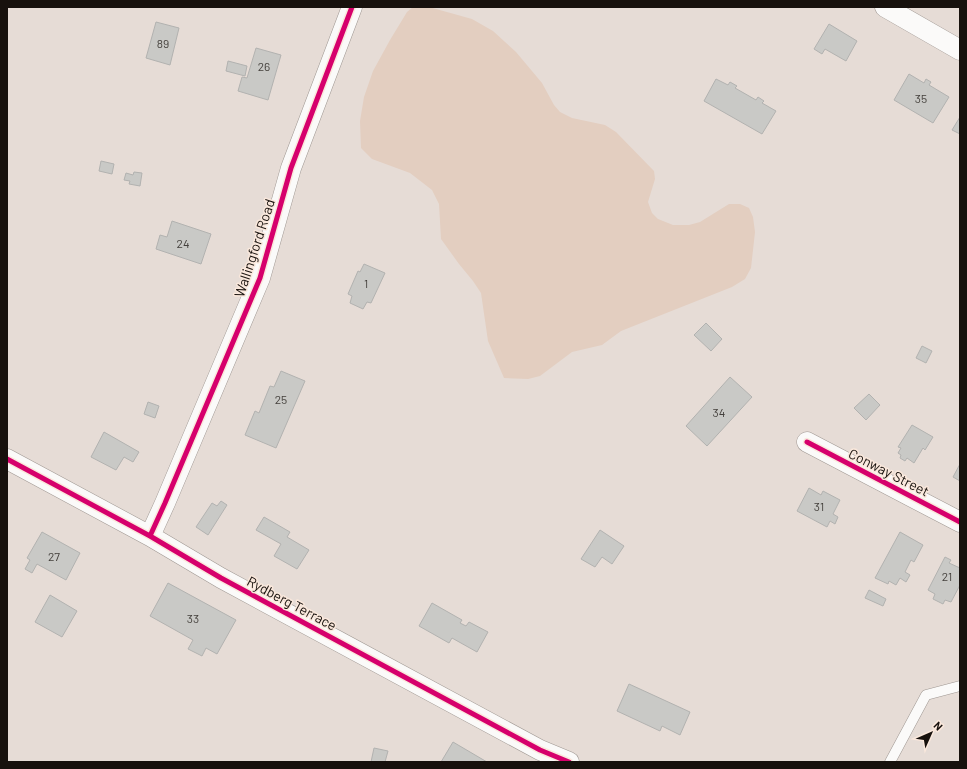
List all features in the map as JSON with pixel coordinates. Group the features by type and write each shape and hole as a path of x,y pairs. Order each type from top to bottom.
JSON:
{"street":[{"name":"Wallingford Road","path":"150,536 260,278 291,168 352,7"},
{"path":"885,7 960,50"},
{"name":"Conway Street","path":"807,442 960,522"},
{"name":"Rydberg Terrace","path":"7,459 150,536 221,578 540,750 569,762"}],"lane":[{"path":"890,762 926,695 960,686"}],"shaded area":[{"path":"413,7 429,7 472,19 493,31 516,52 542,83 554,105 560,112 572,118 605,125 616,132 654,171 655,179 648,202 652,213 658,219 673,225 689,225 700,222 729,204 740,204 749,208 753,217 755,232 751,268 745,279 732,287 621,331 602,345 572,352 540,376 528,379 504,378 488,341 481,293 441,239 439,204 432,190 410,173 372,159 361,148 360,121 364,97 373,71 407,12"}],"building":[{"path":"156,22 179,28 170,65 146,58"},
{"path":"829,24 857,41 846,61 825,49 822,54 814,49"},
{"path":"256,48 281,55 268,100 238,91 242,77 247,78"},
{"path":"228,61 247,66 245,76 226,71"},
{"path":"909,74 924,83 926,79 931,82 929,85 949,97 933,123 894,100"},
{"path":"716,79 728,85 730,82 737,86 735,88 756,100 758,97 764,101 762,103 776,111 762,134 704,101"},
{"path":"960,117 960,134 952,130"},
{"path":"101,161 114,164 112,174 99,171"},
{"path":"134,172 142,173 140,186 129,184 130,181 124,180 126,173 133,175"},
{"path":"172,221 211,234 201,264 156,249 160,235 167,237"},
{"path":"364,264 385,273 371,303 367,302 363,309 350,303 352,296 348,294 358,271 360,272"},
{"path":"706,323 722,339 711,351 694,335"},
{"path":"922,346 932,351 926,363 916,358"},
{"path":"281,371 305,381 276,448 245,435 255,411 259,413 270,386 274,387"},
{"path":"730,377 752,397 707,446 686,426"},
{"path":"869,394 880,405 866,420 854,408"},
{"path":"148,402 159,406 155,418 144,414"},
{"path":"912,425 933,437 925,450 923,448 914,463 907,458 905,461 900,458 901,455 898,453 901,448 898,447"},
{"path":"104,432 139,452 133,462 124,457 116,470 91,457"},
{"path":"960,464 960,481 953,477"},
{"path":"809,488 821,495 823,491 840,500 833,514 838,517 835,524 830,521 827,527 797,511"},
{"path":"221,501 227,505 208,535 196,527 212,503 217,506"},
{"path":"264,517 290,532 287,537 309,550 297,569 274,556 281,544 256,530"},
{"path":"600,530 624,546 612,564 602,557 595,567 581,559"},
{"path":"42,532 80,553 66,580 37,564 32,573 25,569 30,560 27,558"},
{"path":"900,532 923,545 914,562 911,560 905,572 910,575 906,582 900,578 896,585 889,581 888,584 875,578"},
{"path":"945,557 951,560 949,563 960,568 960,585 951,602 945,600 943,604 933,599 935,594 928,590"},
{"path":"168,583 236,620 217,654 206,648 202,656 188,649 193,640 150,616"},
{"path":"869,590 886,599 883,606 865,598"},
{"path":"50,595 77,611 62,637 35,622"},
{"path":"432,603 462,620 460,623 466,626 469,622 488,632 477,652 452,638 449,643 419,626"},
{"path":"629,684 690,712 680,735 662,726 660,731 617,711"},
{"path":"453,742 487,762 441,762"},
{"path":"374,748 388,751 385,762 371,762"}],"cycle path":[{"path":"150,536 260,278 291,168 352,7"},
{"path":"807,442 960,522"},
{"path":"7,459 150,536 221,578 540,750 569,762"}]}
